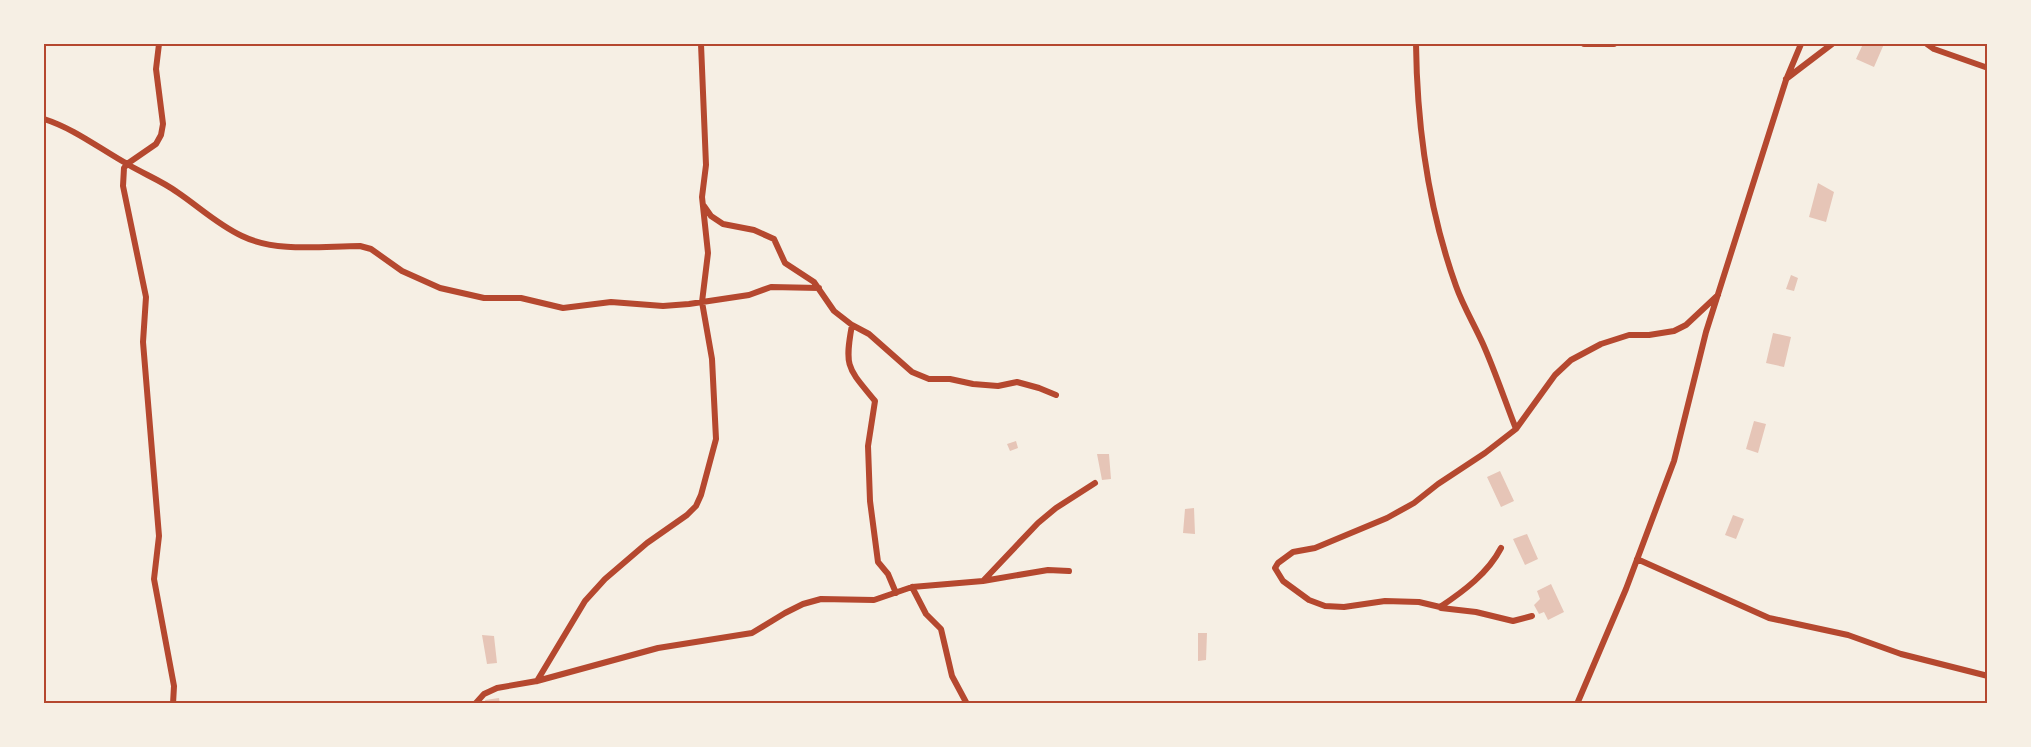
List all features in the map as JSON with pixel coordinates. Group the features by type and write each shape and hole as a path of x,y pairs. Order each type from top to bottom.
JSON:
{"street":[{"path":"159,44 156,69 163,123 161,135 156,144 124,168 123,186 146,297 142,342 159,536 154,579 174,686 173,704"},
{"path":"537,681 585,601 598,586 647,543 696,506 716,439 712,358 702,302 708,253 702,197 706,165 701,44"},
{"path":"1416,44 1417,94 1423,151 1438,229 1456,287 1483,344 1516,429"},
{"path":"1584,44 1614,44"},
{"path":"1577,704 1626,589 1674,461 1706,332 1786,80 1801,44"},
{"path":"1786,80 1832,44"},
{"path":"1927,44 1934,49 1988,68"},
{"path":"44,119 86,138 127,164 176,190 199,209 242,237 269,244 360,246 371,249 402,271 440,288 458,293 484,298 520,298 563,308 611,302 663,306 749,295 771,287 819,288"},
{"path":"703,205 711,216 723,224 754,230 774,239 785,263 808,276 834,311 852,325 869,334 912,372 929,379 950,379 973,384 998,386 1017,382 1039,387 1056,395"},
{"path":"1532,616 1513,621 1419,602 1385,601 1344,607 1326,606 1309,600 1283,580 1275,568 1293,552 1316,548 1387,518 1414,503 1516,429 1555,375 1571,360 1601,344 1629,335 1674,331 1686,325 1719,295"},
{"path":"852,325 847,351 850,367 855,379 875,401 868,446 870,501 878,562 888,574 896,593"},
{"path":"983,581 1056,508 1095,483"},
{"path":"1440,608 1494,562 1501,548"},
{"path":"1637,559 1769,618 1848,635 1901,654 1988,676"},
{"path":"475,704 484,694 497,688 537,681 658,648 752,633 803,604 821,600 874,600 912,587 983,581 1048,570 1069,571"},
{"path":"912,587 926,614 941,629 952,676 967,704"}],"building":[{"path":"1863,44 1884,44 1874,67 1856,59"},
{"path":"1818,183 1834,192 1826,222 1809,217"},
{"path":"1791,275 1798,278 1794,291 1786,289"},
{"path":"1773,333 1791,337 1784,367 1766,363"},
{"path":"1754,421 1766,424 1758,453 1746,449"},
{"path":"1016,441 1018,448 1010,451 1007,444"},
{"path":"1097,454 1109,454 1111,479 1102,480"},
{"path":"1500,471 1514,501 1501,507 1487,477"},
{"path":"1194,508 1195,534 1183,533 1185,509"},
{"path":"1733,515 1744,519 1736,539 1725,535"},
{"path":"1527,534 1538,559 1525,565 1513,539"},
{"path":"1551,584 1564,612 1548,620 1544,612 1539,614 1534,605 1540,599 1537,591"},
{"path":"1198,633 1207,633 1206,660 1198,661"},
{"path":"482,635 494,636 497,663 487,664"},
{"path":"499,698 500,704 486,704 485,700"}]}
